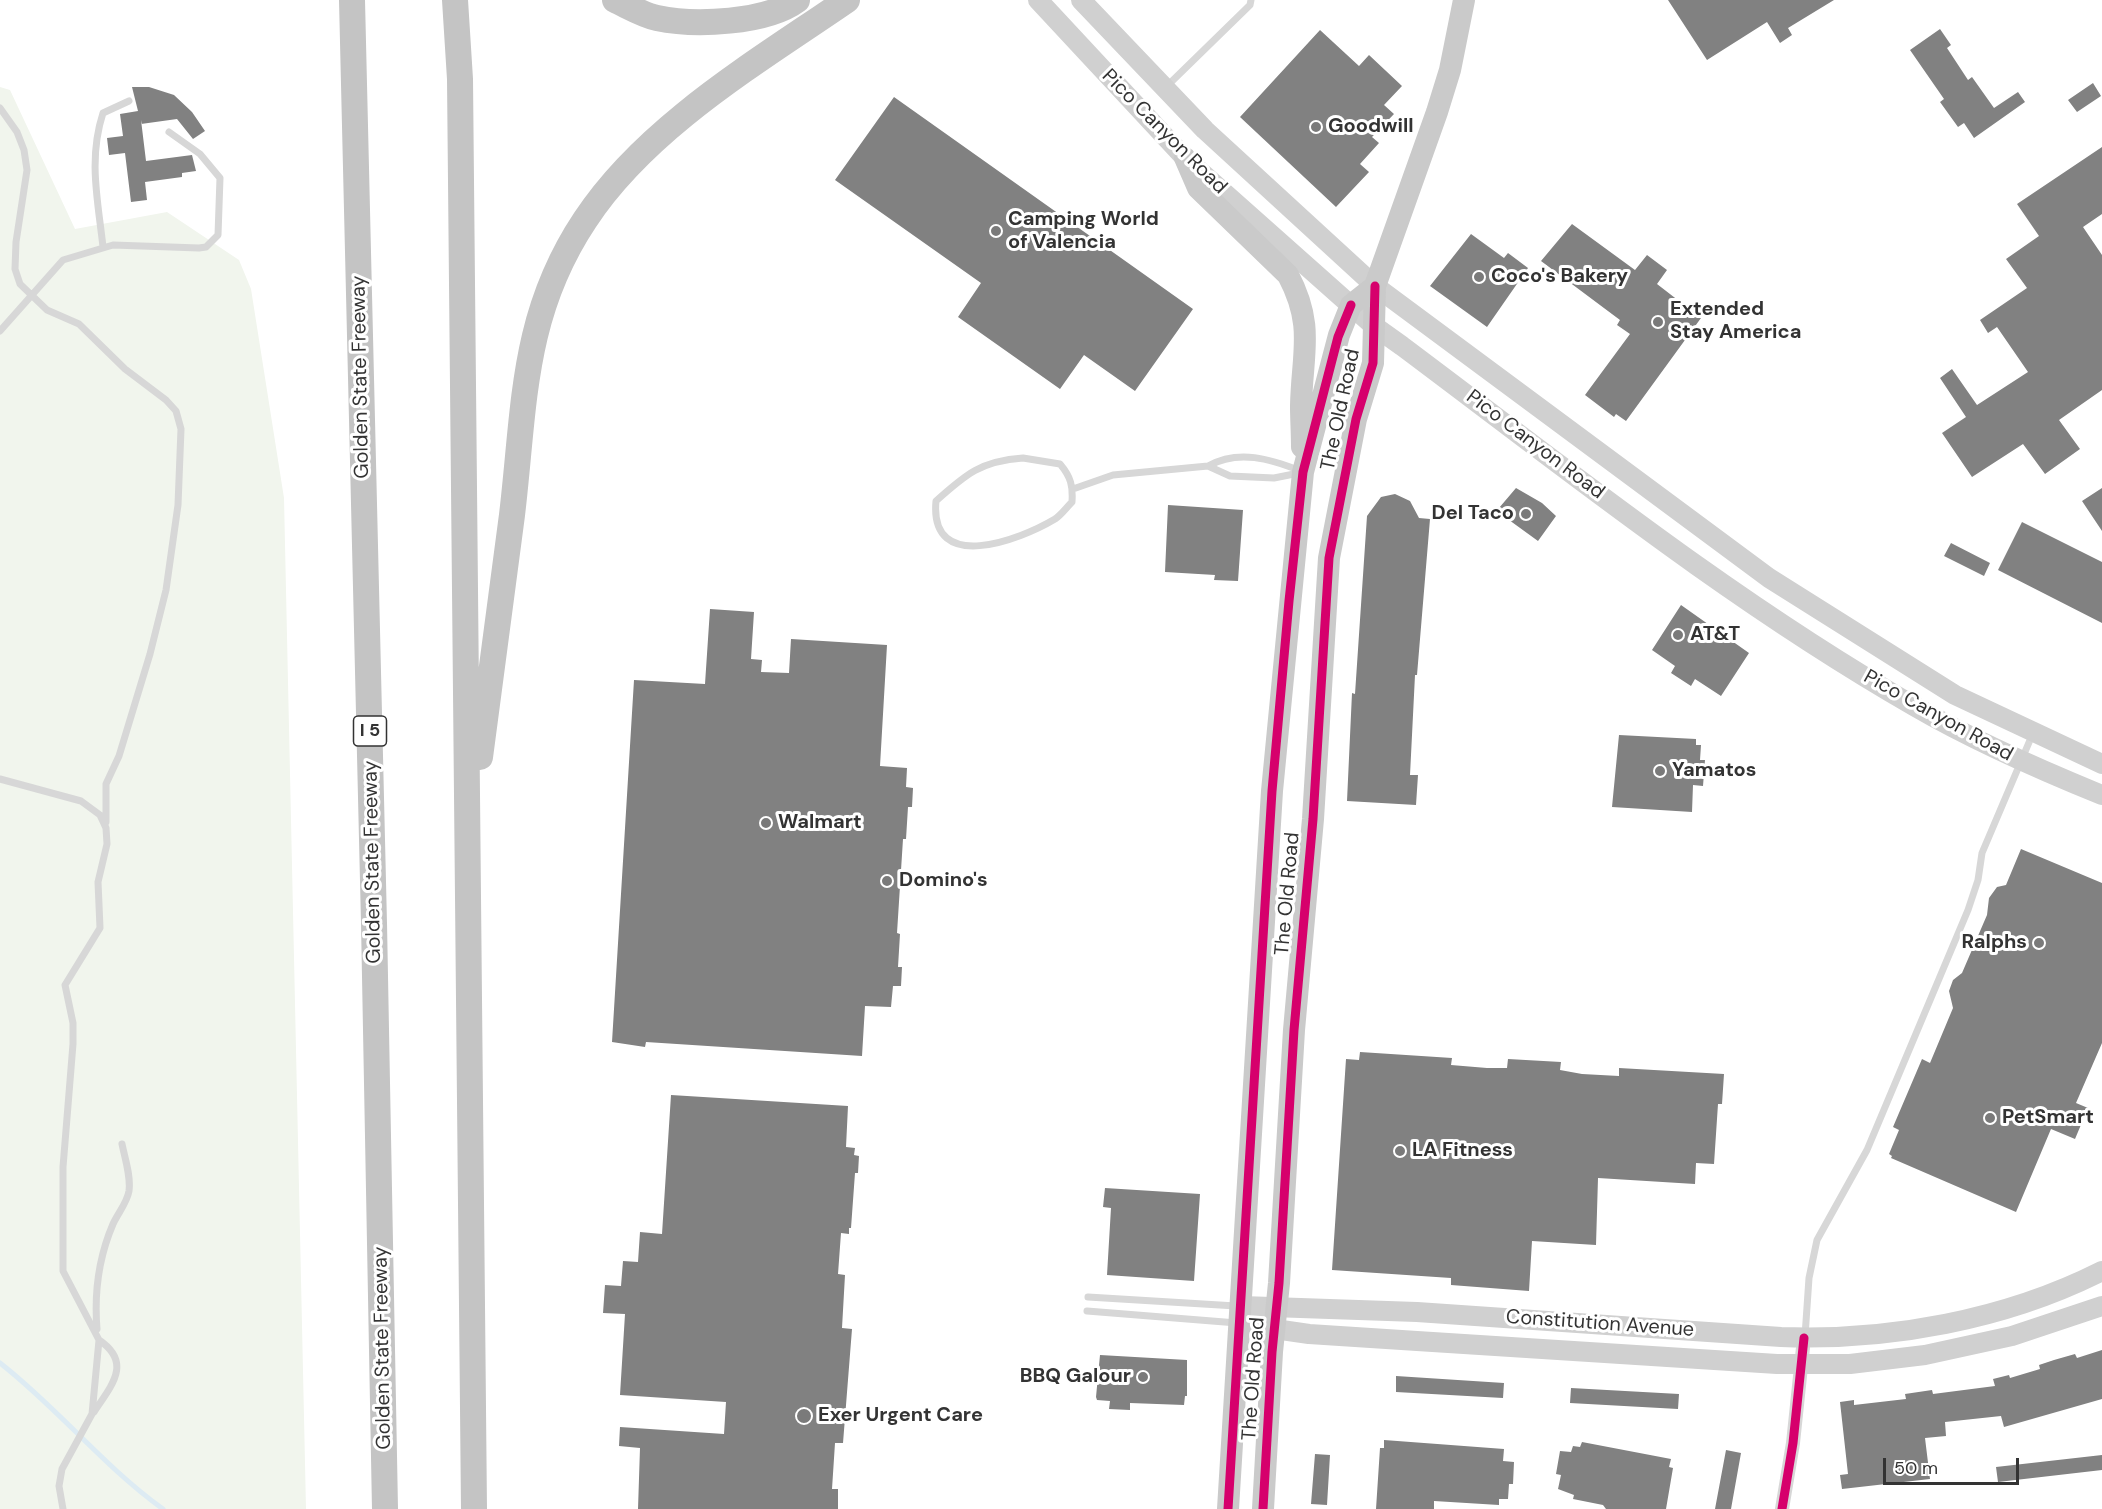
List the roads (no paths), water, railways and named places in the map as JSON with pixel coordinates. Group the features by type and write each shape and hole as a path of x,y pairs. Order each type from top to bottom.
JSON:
{"highway":[{"name":"Golden State Freeway","path":"352,0 385,1509"},
{"path":"455,0 460,79 474,1504"},
{"path":"615,0 657,18 701,21 750,19 790,5 797,0"},
{"path":"467,848 512,514 527,363 543,299 585,220 629,168 688,109 847,0"}],"main road":[{"name":"Pico Canyon Road","path":"1038,0 1185,158 1374,326 1643,526 1786,627 1916,707 2021,761 2102,795"},
{"name":"Pico Canyon Road","path":"1082,0 1204,130 1375,286 1769,578 1955,695 2102,764"},
{"name":"The Old Road","path":"1263,1509 1294,1029 1313,819 1329,558 1356,419 1373,363 1375,286 1437,112 1450,70 1464,0"},
{"path":"1185,158 1198,188 1288,275 1297,292 1306,330 1301,404 1303,472"},
{"name":"The Old Road","path":"1228,1509 1272,791 1303,472 1338,337 1351,305 1375,286"},
{"name":"Constitution Avenue","path":"1241,1315 1276,1318 1417,1312 1804,1338 1884,1334 1964,1319 2046,1295 2102,1271"},
{"name":"Constitution Avenue","path":"1276,1318 1309,1334 1802,1365 1850,1364 1925,1355 2012,1336 2102,1306"}],"street":[{"path":"1782,1509 1804,1338"}],"lane":[{"path":"1165,89 1250,5 1251,0"},
{"path":"103,248 94,164 96,136 103,113 129,101"},
{"path":"0,108 17,132 24,150 27,171 15,269 20,284 47,310 79,324 88,331 126,369 166,400 176,411 181,429 178,506 166,590 131,718 119,756 106,784 107,844 98,882 100,928 72,970 65,985 73,1023 73,1044 63,1167 63,1271 82,1311 97,1332"},
{"path":"0,331 63,260 113,245 206,247 218,235 220,178 200,153 169,132"},
{"path":"1073,489 1113,475 1208,466 1223,457 1264,457 1303,472"},
{"path":"1023,458 1060,464 1069,475 1073,489 1072,502 1056,518 1009,539 975,548 960,546 948,540 939,529 935,515 936,501 959,480 970,471 996,460 1023,458"},
{"path":"1208,466 1230,476 1263,478 1303,472"},
{"path":"1804,1338 1809,1278 1817,1240 1867,1150 1968,910 1978,880 1982,853 2034,733"},
{"path":"0,779 81,801 100,815 106,828"},
{"path":"92,1414 99,1340 95,1289 98,1270 113,1223 127,1200 129,1188 122,1144"},
{"name":"Constitution Avenue","path":"1088,1298 1241,1315"},
{"name":"Constitution Avenue","path":"1087,1311 1241,1315"},
{"path":"63,1509 59,1486 62,1469 117,1374 117,1360 110,1348 99,1340"}],"waterway":[{"path":"0,1363 42,1399 120,1474 163,1509"}],"place":[{"name":"Goodwill","path":"1316,127"},
{"name":"Camping World of Valencia","path":"996,231"},
{"name":"Coco's Bakery","path":"1479,277"},
{"name":"Extended Stay America","path":"1658,322"},
{"name":"Del Taco","path":"1526,514"},
{"name":"AT&T","path":"1678,635"},
{"name":"Yamatos","path":"1660,771"},
{"name":"Walmart","path":"766,823"},
{"name":"Domino's","path":"887,881"},
{"name":"Ralphs","path":"2039,943"},
{"name":"PetSmart","path":"1990,1118"},
{"name":"LA Fitness","path":"1400,1151"},
{"name":"BBQ Galour","path":"1143,1377"},
{"name":"Exer Urgent Care","path":"804,1416"}]}
